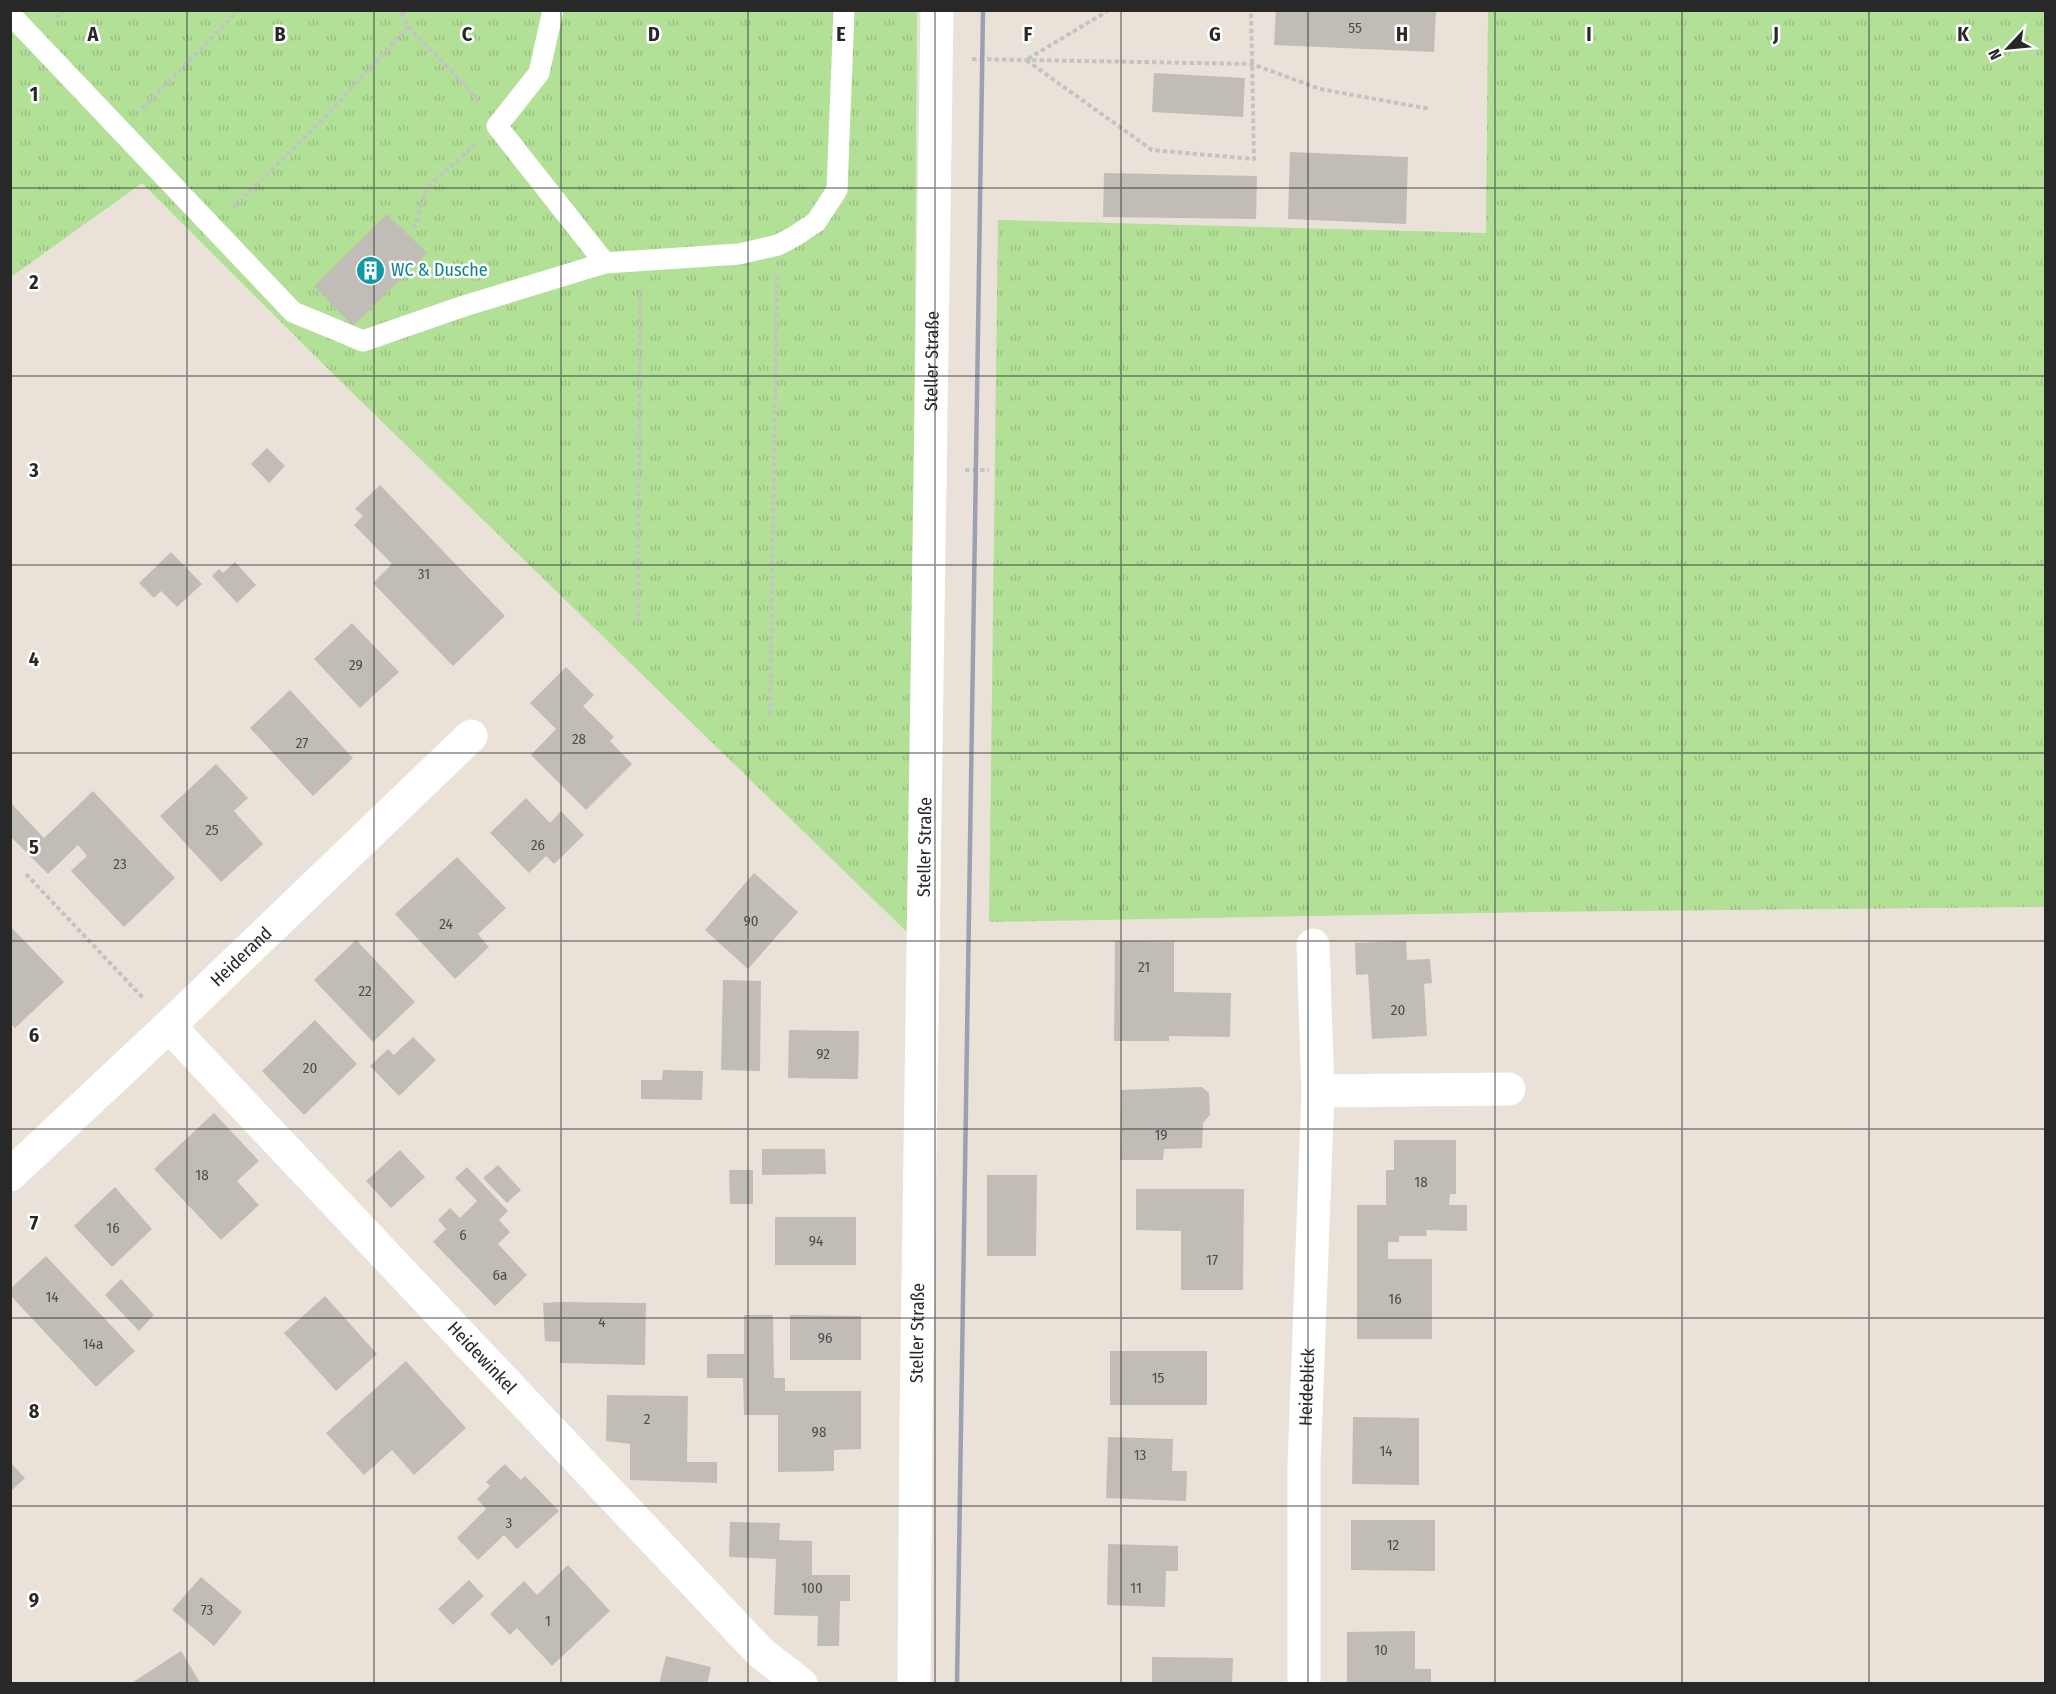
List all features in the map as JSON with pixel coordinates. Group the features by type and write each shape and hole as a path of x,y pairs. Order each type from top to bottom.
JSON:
{"street":[{"name":"Steller Straße","path":"914,1683 937,10"},
{"name":"Heiderand","path":"10,1175 471,736"},
{"name":"Heideblick","path":"1304,1683 1304,1466 1318,1091 1313,945"},
{"name":"Heidewinkel","path":"169,1026 760,1652 801,1683"},
{"path":"1318,1091 1509,1089"}],"lane":[{"path":"553,10 539,73 497,126 604,263"},
{"path":"10,14 293,312 363,341 604,263 739,254 778,245 795,237 816,222 837,190 844,10"}],"path":[{"path":"121,131 238,10"},
{"path":"401,10 408,27 463,83 497,126 427,188 414,229"},
{"path":"1026,60 1109,10"},
{"path":"1026,60 1152,150 1254,159 1251,10"},
{"path":"213,228 322,120 408,27"},
{"path":"937,55 982,60 1252,64 1320,89 1430,109"},
{"path":"770,715 778,245"},
{"path":"638,623 640,260"},
{"path":"26,874 169,1026"}],"green space":[{"path":"11,11 917,11 911,936 334,375 142,183 11,277"},
{"path":"1488,11 2045,11 2045,907 1535,912 989,922 998,220 1486,233"}],"building":[{"path":"1276,10 1436,10 1434,52 1274,45"},
{"path":"1154,73 1245,78 1243,117 1152,112"},
{"path":"1290,152 1408,157 1406,224 1288,219"},
{"path":"1104,173 1257,176 1256,219 1103,217"},
{"name":"WC & Dusche","path":"387,214 427,253 353,326 314,286"},
{"path":"267,448 285,466 269,483 251,464"},
{"path":"380,485 505,616 453,666 373,583 392,564 354,525 363,516 355,509"},
{"path":"171,552 202,584 177,607 161,591 154,598 139,583"},
{"path":"235,562 256,585 237,603 212,576 219,569 223,573"},
{"path":"352,623 399,672 360,708 314,659"},
{"path":"566,667 594,695 583,706 614,737 610,741 632,764 586,810 531,755 556,729 530,703"},
{"path":"290,690 353,758 313,796 250,728"},
{"path":"216,764 248,798 234,811 263,844 221,882 160,816"},
{"path":"93,791 175,878 124,927 71,871 87,856 78,845 48,874 10,836 10,802 44,838"},
{"path":"526,798 550,823 561,811 584,835 554,864 546,856 529,873 490,833"},
{"path":"457,857 506,908 478,934 489,947 455,979 395,914"},
{"path":"754,873 798,912 748,969 705,930"},
{"path":"10,926 64,982 15,1028 10,1023"},
{"path":"356,940 415,1002 373,1042 314,980"},
{"path":"1115,941 1174,942 1174,992 1231,993 1230,1037 1169,1036 1169,1041 1114,1041"},
{"path":"1406,941 1407,960 1430,959 1432,983 1424,984 1427,1036 1372,1039 1368,974 1356,975 1355,943"},
{"path":"723,980 761,981 760,1071 721,1070"},
{"path":"315,1020 357,1064 304,1115 262,1071"},
{"path":"789,1030 859,1031 858,1079 788,1078"},
{"path":"413,1037 436,1060 399,1096 370,1066 388,1049 394,1055"},
{"path":"663,1070 703,1071 702,1100 641,1099 641,1080 662,1080"},
{"path":"1202,1087 1209,1093 1210,1115 1203,1123 1202,1148 1164,1149 1163,1160 1120,1160 1121,1090"},
{"path":"214,1113 259,1161 237,1181 259,1205 221,1240 154,1169"},
{"path":"1394,1140 1456,1140 1456,1194 1450,1194 1449,1205 1467,1205 1467,1231 1426,1230 1427,1236 1399,1236 1399,1242 1388,1242 1388,1259 1432,1259 1432,1339 1357,1339 1357,1205 1386,1205 1386,1170 1394,1170"},
{"path":"762,1149 825,1149 826,1174 762,1175"},
{"path":"400,1150 425,1177 391,1208 366,1181"},
{"path":"498,1165 521,1190 507,1203 483,1178"},
{"path":"467,1167 508,1211 499,1220 510,1232 498,1244 527,1275 495,1306 433,1242 446,1229 438,1220 450,1208 460,1218 477,1201 455,1178"},
{"path":"729,1170 753,1170 753,1204 730,1204"},
{"path":"987,1175 1037,1175 1036,1256 987,1256"},
{"path":"115,1187 152,1229 112,1267 74,1226"},
{"path":"1136,1189 1244,1189 1243,1290 1181,1290 1181,1231 1136,1230"},
{"path":"775,1217 856,1217 856,1265 775,1265"},
{"path":"46,1256 135,1351 96,1387 10,1295 10,1289"},
{"path":"121,1279 154,1315 139,1331 105,1295"},
{"path":"325,1296 377,1354 336,1391 284,1333"},
{"path":"543,1303 646,1303 645,1365 560,1363 560,1342 545,1341"},
{"path":"744,1315 773,1315 774,1378 785,1378 785,1391 861,1391 861,1449 834,1450 834,1471 778,1472 778,1415 744,1415 743,1378 707,1378 707,1354 744,1354"},
{"path":"790,1315 861,1316 861,1360 790,1360"},
{"path":"1110,1351 1207,1351 1207,1405 1110,1405"},
{"path":"406,1361 466,1428 414,1475 392,1450 364,1475 326,1433"},
{"path":"607,1395 688,1396 687,1462 717,1462 717,1483 630,1480 630,1444 606,1441"},
{"path":"1353,1417 1419,1418 1419,1485 1352,1484"},
{"path":"1108,1437 1173,1439 1172,1471 1187,1471 1186,1501 1106,1498"},
{"path":"10,1462 25,1478 10,1492"},
{"path":"505,1464 521,1480 525,1476 559,1511 517,1549 504,1535 478,1560 457,1538 486,1509 477,1499 490,1486 486,1482"},
{"path":"1351,1520 1435,1520 1435,1571 1351,1570"},
{"path":"730,1522 780,1523 779,1540 812,1541 812,1575 850,1575 850,1601 840,1601 839,1646 817,1646 818,1616 774,1615 776,1559 729,1557"},
{"path":"1108,1544 1178,1546 1178,1571 1166,1571 1165,1607 1107,1605"},
{"path":"568,1565 610,1611 552,1666 517,1628 510,1635 490,1614 524,1581 537,1595"},
{"path":"201,1577 242,1612 214,1646 172,1610"},
{"path":"469,1580 484,1596 453,1625 438,1609"},
{"path":"1415,1631 1415,1669 1431,1669 1431,1684 1347,1684 1347,1632"},
{"path":"181,1651 201,1684 130,1684"},
{"path":"666,1656 711,1667 707,1684 659,1684"},
{"path":"1152,1657 1233,1658 1232,1684 1152,1684"}],"railway":[{"path":"957,1684 983,10"}],"place":[{"name":"WC & Dusche","path":"370,270"}]}
